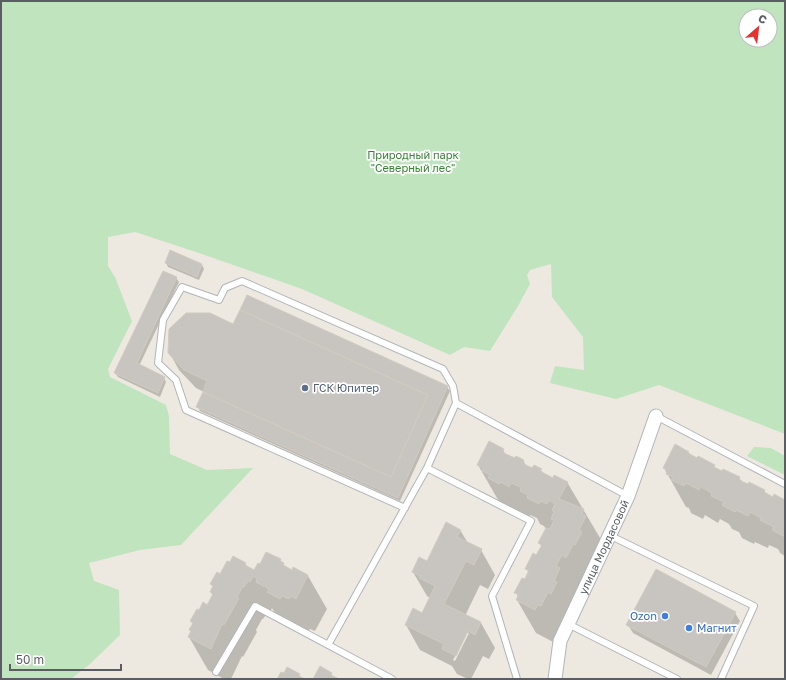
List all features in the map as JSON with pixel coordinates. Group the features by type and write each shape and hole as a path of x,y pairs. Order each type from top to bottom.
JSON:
{"street":[{"name":"улица Мордасовой","path":"555,679 560,641 628,496 656,416"}],"lane":[{"path":"328,645 404,508 426,468 456,403 453,386 443,369 242,281 225,288 219,300 182,287 163,320 158,363 176,380 186,410 404,508"},
{"path":"456,403 628,496"},
{"path":"656,416 785,484"},
{"path":"426,468 531,521 492,596 517,679"},
{"path":"609,535 754,606 721,679"},
{"path":"216,672 255,606 392,679"},
{"path":"568,624 678,679"}],"green space":[{"name":"Природный парк \"Северный лес\"","path":"1,1 785,1 785,434 659,385 616,399 550,383 555,366 584,370 583,337 552,297 551,264 530,270 527,275 530,284 490,351 464,347 450,355 302,289 193,251 135,232 108,237 108,266 115,277 132,321 108,369 110,377 166,405 169,416 170,454 207,470 253,468 181,545 140,550 89,563 94,581 119,590 120,635 90,664 71,679 1,679"},
{"path":"754,447 771,448 785,456 785,475 747,456"}],"building":[{"path":"170,250 202,264 197,277 165,263"},
{"path":"163,271 177,277 137,363 165,377 158,393 114,373"},
{"path":"247,295 448,386 398,498 196,407 203,392 391,477 428,395 240,310"},
{"path":"240,310 428,395 391,477 203,392 207,381 184,370 168,353 169,329 186,313 210,313 233,324"},
{"path":"489,441 504,449 502,452 524,460 522,463 532,468 534,465 542,469 540,471 553,478 554,475 568,482 559,499 584,509 582,514 586,516 579,530 582,532 575,545 573,544 566,558 562,555 556,566 560,568 554,581 557,582 551,594 548,592 541,606 538,605 535,610 516,600 519,594 514,593 522,578 525,579 529,570 525,569 533,553 536,555 542,545 538,543 546,528 550,529 554,520 551,519 554,512 552,510 555,504 549,500 547,504 541,501 539,504 527,498 528,495 520,491 521,487 511,483 509,487 501,482 499,484 488,478 490,475 482,471 483,468 477,465"},
{"path":"675,444 697,458 698,456 715,465 714,467 722,471 723,469 740,477 739,479 743,482 748,484 749,482 765,490 764,492 773,497 774,494 785,500 785,537 772,530 774,527 760,520 761,518 750,512 748,516 736,510 735,512 722,505 724,502 711,496 712,493 701,487 699,490 686,483 684,486 671,480 673,477 666,474 668,470 663,468"},
{"path":"446,522 461,530 457,537 482,549 474,565 466,561 444,604 481,622 475,635 468,631 456,656 442,649 444,644 405,625 413,608 422,613 435,586 419,578 420,576 412,572 419,557 427,561"},
{"path":"266,552 281,559 280,561 284,563 283,565 292,570 293,567 308,575 296,599 291,596 289,599 282,596 280,599 267,592 269,589 256,582 257,579 253,576 250,582 248,581 244,587 243,586 237,597 239,598 224,625 222,624 211,649 188,637 191,631 189,630 193,623 190,621 197,609 199,610 203,602 207,605 213,594 210,592 213,586 210,584 217,572 220,574 227,561 230,562 233,556 246,563 245,565 254,570 258,563 260,564"},
{"path":"656,569 736,612 706,667 626,625"},
{"path":"320,666 332,673 331,675 339,679 313,679"},
{"path":"287,667 300,674 299,676 305,679 277,679 281,672 284,673"}],"place":[{"name":"ГСК Юпитер","path":"305,388"},
{"name":"Ozon","path":"665,616"},
{"name":"Магнит","path":"689,628"}]}
